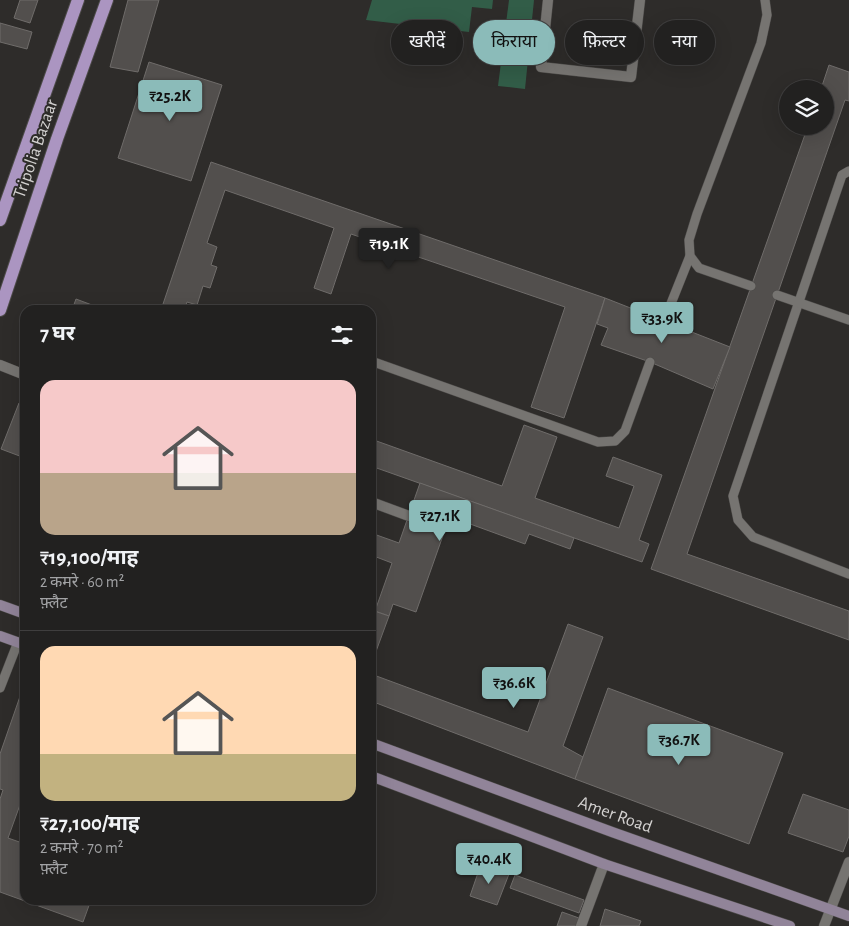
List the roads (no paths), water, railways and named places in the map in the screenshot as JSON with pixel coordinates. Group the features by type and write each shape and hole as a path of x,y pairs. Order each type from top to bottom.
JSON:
{"main road":[{"name":"Tripolia Bazaar","path":"0,220 78,0"},
{"name":"Tripolia Bazaar","path":"0,310 57,139 107,0"},
{"path":"0,605 20,612"},
{"path":"0,636 20,644"},
{"name":"Amer Road","path":"376,745 612,832 849,916"},
{"path":"376,778 604,864 790,926"}],"street":[{"path":"548,0 541,67 631,77 640,0"},
{"path":"0,366 20,373"},
{"path":"376,504 409,516"},
{"path":"824,926 832,910 849,862"},
{"path":"582,926 604,864"}],"lane":[{"path":"664,321 690,256 689,240 697,214 761,43 767,15 765,0"},
{"path":"849,171 842,175 732,496 738,520 753,537 849,574"},
{"path":"690,256 699,268 751,286"},
{"path":"777,295 849,320"},
{"path":"376,363 598,442 615,441 625,431 650,362"},
{"path":"0,688 20,646"}]}
